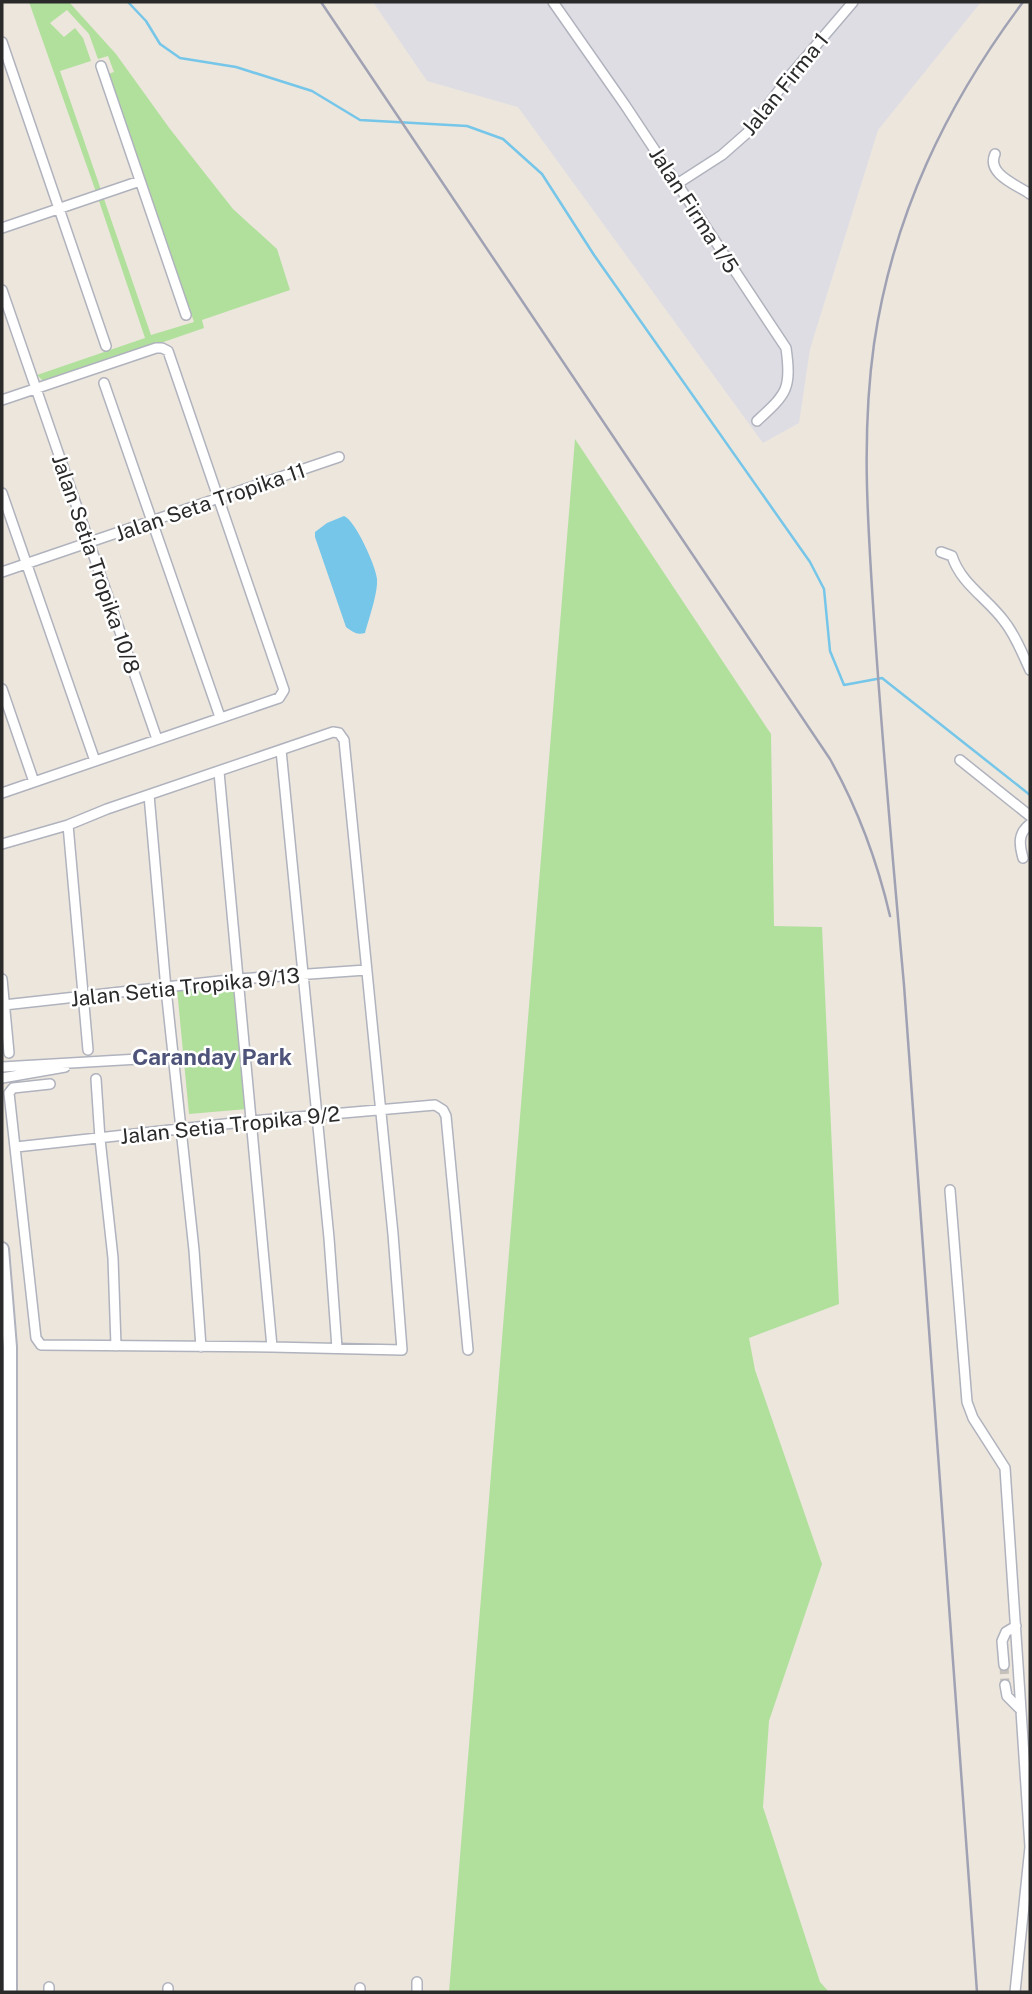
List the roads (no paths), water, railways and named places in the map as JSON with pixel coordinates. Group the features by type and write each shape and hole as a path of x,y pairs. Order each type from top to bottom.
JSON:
{"main road":[{"path":"2,1249 10,1347 10,1992"}],"street":[{"name":"Jalan Firma 1/5","path":"553,2 625,104 786,348 788,382 783,397 757,421"},
{"name":"Jalan Firma 1","path":"677,184 722,155 747,133 853,2"},
{"path":"2,42 106,346"},
{"path":"101,66 186,315"},
{"path":"995,155 993,164 996,172 1030,194"},
{"path":"2,228 140,181"},
{"name":"Jalan Setia Tropika 10/8","path":"2,290 157,739"},
{"path":"2,400 156,348 168,351 284,690 279,698 2,793"},
{"path":"104,383 220,717"},
{"name":"Jalan Seta Tropika 11","path":"2,572 339,457"},
{"path":"2,493 95,761"},
{"path":"941,552 952,556 963,579 1006,623 1019,642 1030,670"},
{"path":"2,690 34,782"},
{"path":"2,844 68,825 333,732 339,733 344,740 402,1350 41,1345 36,1338 9,1090 50,1084"},
{"path":"281,750 337,1348"},
{"path":"960,760 1030,816"},
{"path":"219,772 272,1347"},
{"path":"149,795 201,1347"},
{"path":"1024,858 1019,844 1021,834 1030,824"},
{"path":"68,825 88,1050"},
{"name":"Jalan Setia Tropika 9/13","path":"4,1005 238,979 366,970"},
{"path":"2,979 9,1053"},
{"path":"2,1079 9,1070 38,1074 77,1064 173,1057"},
{"path":"96,1079 113,1258 116,1346"},
{"name":"Jalan Setia Tropika 9/2","path":"16,1147 182,1128 435,1105 443,1110 446,1116 468,1350"},
{"path":"950,1191 967,1402 973,1418 1005,1468 1030,1847 1015,1992"},
{"path":"1004,1665 1002,1641 1006,1632 1016,1626"},
{"path":"1005,1685 1007,1696 1021,1710"}],"water":[{"path":"344,516 354,526 364,544 377,579 373,606 365,633 362,634 346,627 315,537 315,532 327,523"}],"waterway":[{"path":"128,2 146,21 160,44 180,58 236,67 312,91 360,120 467,126 503,139 542,174 594,255 810,562 824,589 830,651 844,685 882,678 1030,795"}],"tunnel":[{"path":"1004,1665 1005,1685"}],"railway":[{"path":"321,2 830,759 866,835 890,916"},
{"path":"977,1992 923,1236 877,665 868,516 867,447 874,344 894,251 909,206 947,121 995,41 1023,2"}],"district":[{"name":"Caranday Park","path":"212,1056"}]}
